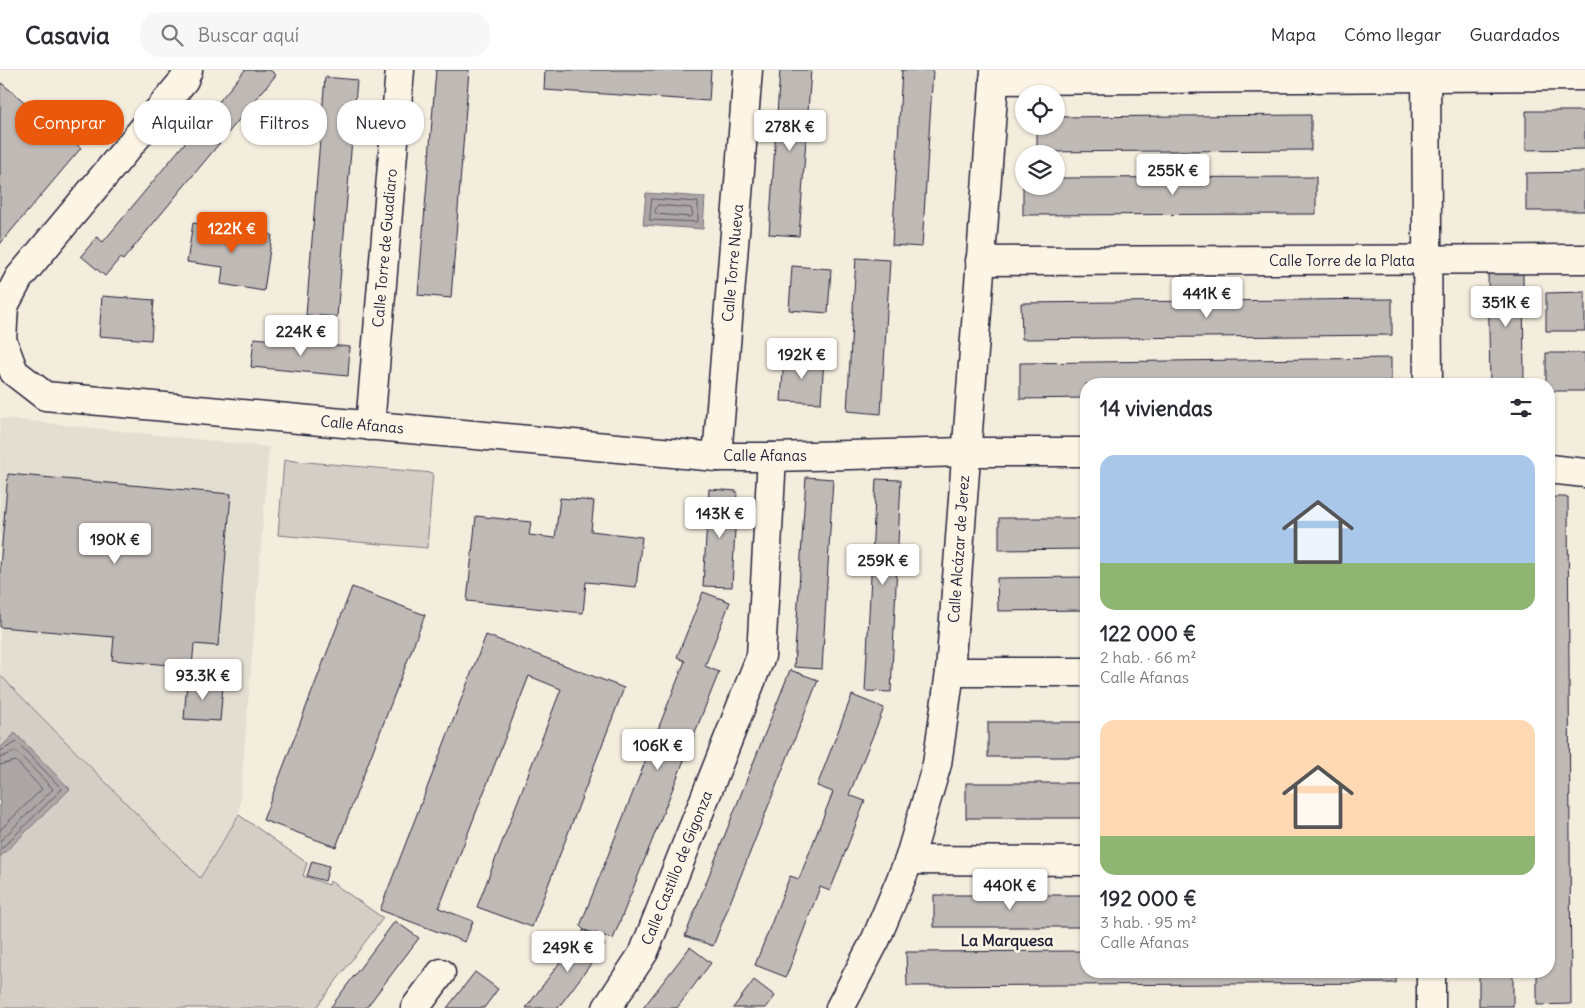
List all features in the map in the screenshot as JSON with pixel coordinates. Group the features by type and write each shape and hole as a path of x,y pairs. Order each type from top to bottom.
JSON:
{"street":[{"name":"Calle Afanas","path":"188,70 184,80 19,278 4,306 2,340 14,372 45,396 717,457 772,458 966,452 1080,452"},
{"name":"Calle Torre de Guadiaro","path":"370,426 400,70"},
{"name":"Calle Torre Nueva","path":"717,457 748,70"},
{"path":"995,75 1426,73 1585,76"},
{"path":"1426,73 1428,378"},
{"name":"Calle Alcázar de Jerez","path":"840,1008 876,939 909,860 937,764 950,672 995,75"},
{"name":"Calle Torre de la Plata","path":"980,261 1585,259"},
{"name":"Calle Castillo de Gigonza","path":"607,1008 644,952 761,656 772,458"},
{"path":"1555,469 1585,473"},
{"path":"950,672 1080,672"},
{"path":"909,860 1080,861"},
{"path":"415,1008 442,973"},
{"path":"1431,978 1431,1008"}],"shaded area":[{"path":"0,418 269,447 239,815 200,879 0,675"},
{"path":"284,460 433,473 427,548 278,535"},
{"path":"0,675 200,878 239,815 307,863 303,876 329,885 330,881 383,918 316,1008 0,1008"}],"water":[{"path":"646,193 705,197 703,229 643,225"},
{"path":"15,733 70,789 0,857 0,748"}],"building":[{"path":"245,70 270,70 276,75 255,100 241,100 241,117 231,129 231,100 220,100"},
{"path":"436,70 469,70 451,298 418,295"},
{"path":"545,70 711,70 709,101 544,90"},
{"path":"780,70 811,70 799,236 769,234"},
{"path":"902,70 933,70 922,247 892,245"},
{"path":"325,77 357,80 355,100 337,100 337,145 352,145 337,317 306,315 320,145 327,145 327,100 323,100"},
{"path":"0,82 22,100 15,100 15,145 77,145 81,148 0,244"},
{"path":"1526,111 1585,111 1585,149 1526,150"},
{"path":"1311,115 1311,150 1065,152 1065,145 1037,145 1037,135 1065,135 1065,117"},
{"path":"183,145 218,145 123,260 120,258 105,276 81,256 97,237 103,242"},
{"path":"1585,172 1585,211 1526,211 1526,173"},
{"path":"1316,177 1316,214 1023,215 1023,195 1065,195 1065,178"},
{"path":"193,223 272,235 264,291 221,284 223,267 187,262"},
{"path":"856,258 890,260 881,414 847,411"},
{"path":"792,266 831,269 828,313 789,310"},
{"path":"1488,273 1523,273 1524,378 1490,378"},
{"path":"1585,292 1585,331 1546,331 1546,293"},
{"path":"102,296 154,300 151,340 99,336"},
{"path":"1392,299 1392,335 1022,339 1021,303"},
{"path":"254,338 350,347 348,376 251,367"},
{"path":"1546,353 1585,353 1585,391 1555,391 1555,378 1546,378"},
{"path":"784,357 824,360 821,403 781,401"},
{"path":"1391,358 1391,378 1080,378 1080,398 1020,399 1020,363"},
{"path":"8,474 231,494 218,646 194,644 192,667 112,660 114,637 0,627 0,567"},
{"path":"806,477 833,479 822,669 794,667"},
{"path":"876,479 901,480 891,692 865,691"},
{"path":"709,489 737,491 732,587 703,586"},
{"path":"1555,497 1568,497 1571,1004 1537,1005 1537,978 1555,978"},
{"path":"560,498 594,501 591,531 642,537 636,587 586,582 583,613 467,601 476,516 531,522 529,535 555,538"},
{"path":"999,518 1080,518 1080,549 999,550"},
{"path":"1080,577 1080,610 998,611 997,578"},
{"path":"352,587 425,615 336,847 263,820"},
{"path":"703,592 730,602 705,666 719,672 613,939 584,930 580,926 685,661 677,657"},
{"path":"486,635 624,688 532,927 477,907 561,689 529,676 439,908 473,921 465,942 380,910"},
{"path":"790,670 818,680 713,946 685,936"},
{"path":"187,681 223,685 220,721 184,719"},
{"path":"852,695 884,708 849,795 865,801 830,891 820,887 786,977 755,965 790,876 799,879 833,792 817,786"},
{"path":"988,722 1080,722 1080,757 988,757"},
{"path":"966,783 1080,783 1080,818 966,818"},
{"path":"312,861 329,866 325,881 307,876"},
{"path":"934,895 1080,895 1080,927 934,927"},
{"path":"395,921 419,938 366,1008 330,1008"},
{"path":"584,930 605,945 558,1008 526,1008"},
{"path":"690,947 711,963 677,1008 643,1008"},
{"path":"1080,951 1080,978 1396,978 1396,983 907,986 906,952"},
{"path":"475,972 498,989 484,1008 447,1008"},
{"path":"1479,978 1513,978 1513,1006 1479,1006"},
{"path":"754,980 775,996 766,1008 733,1008"}],"district":[{"name":"La Marquesa","path":"1007,940"}]}
